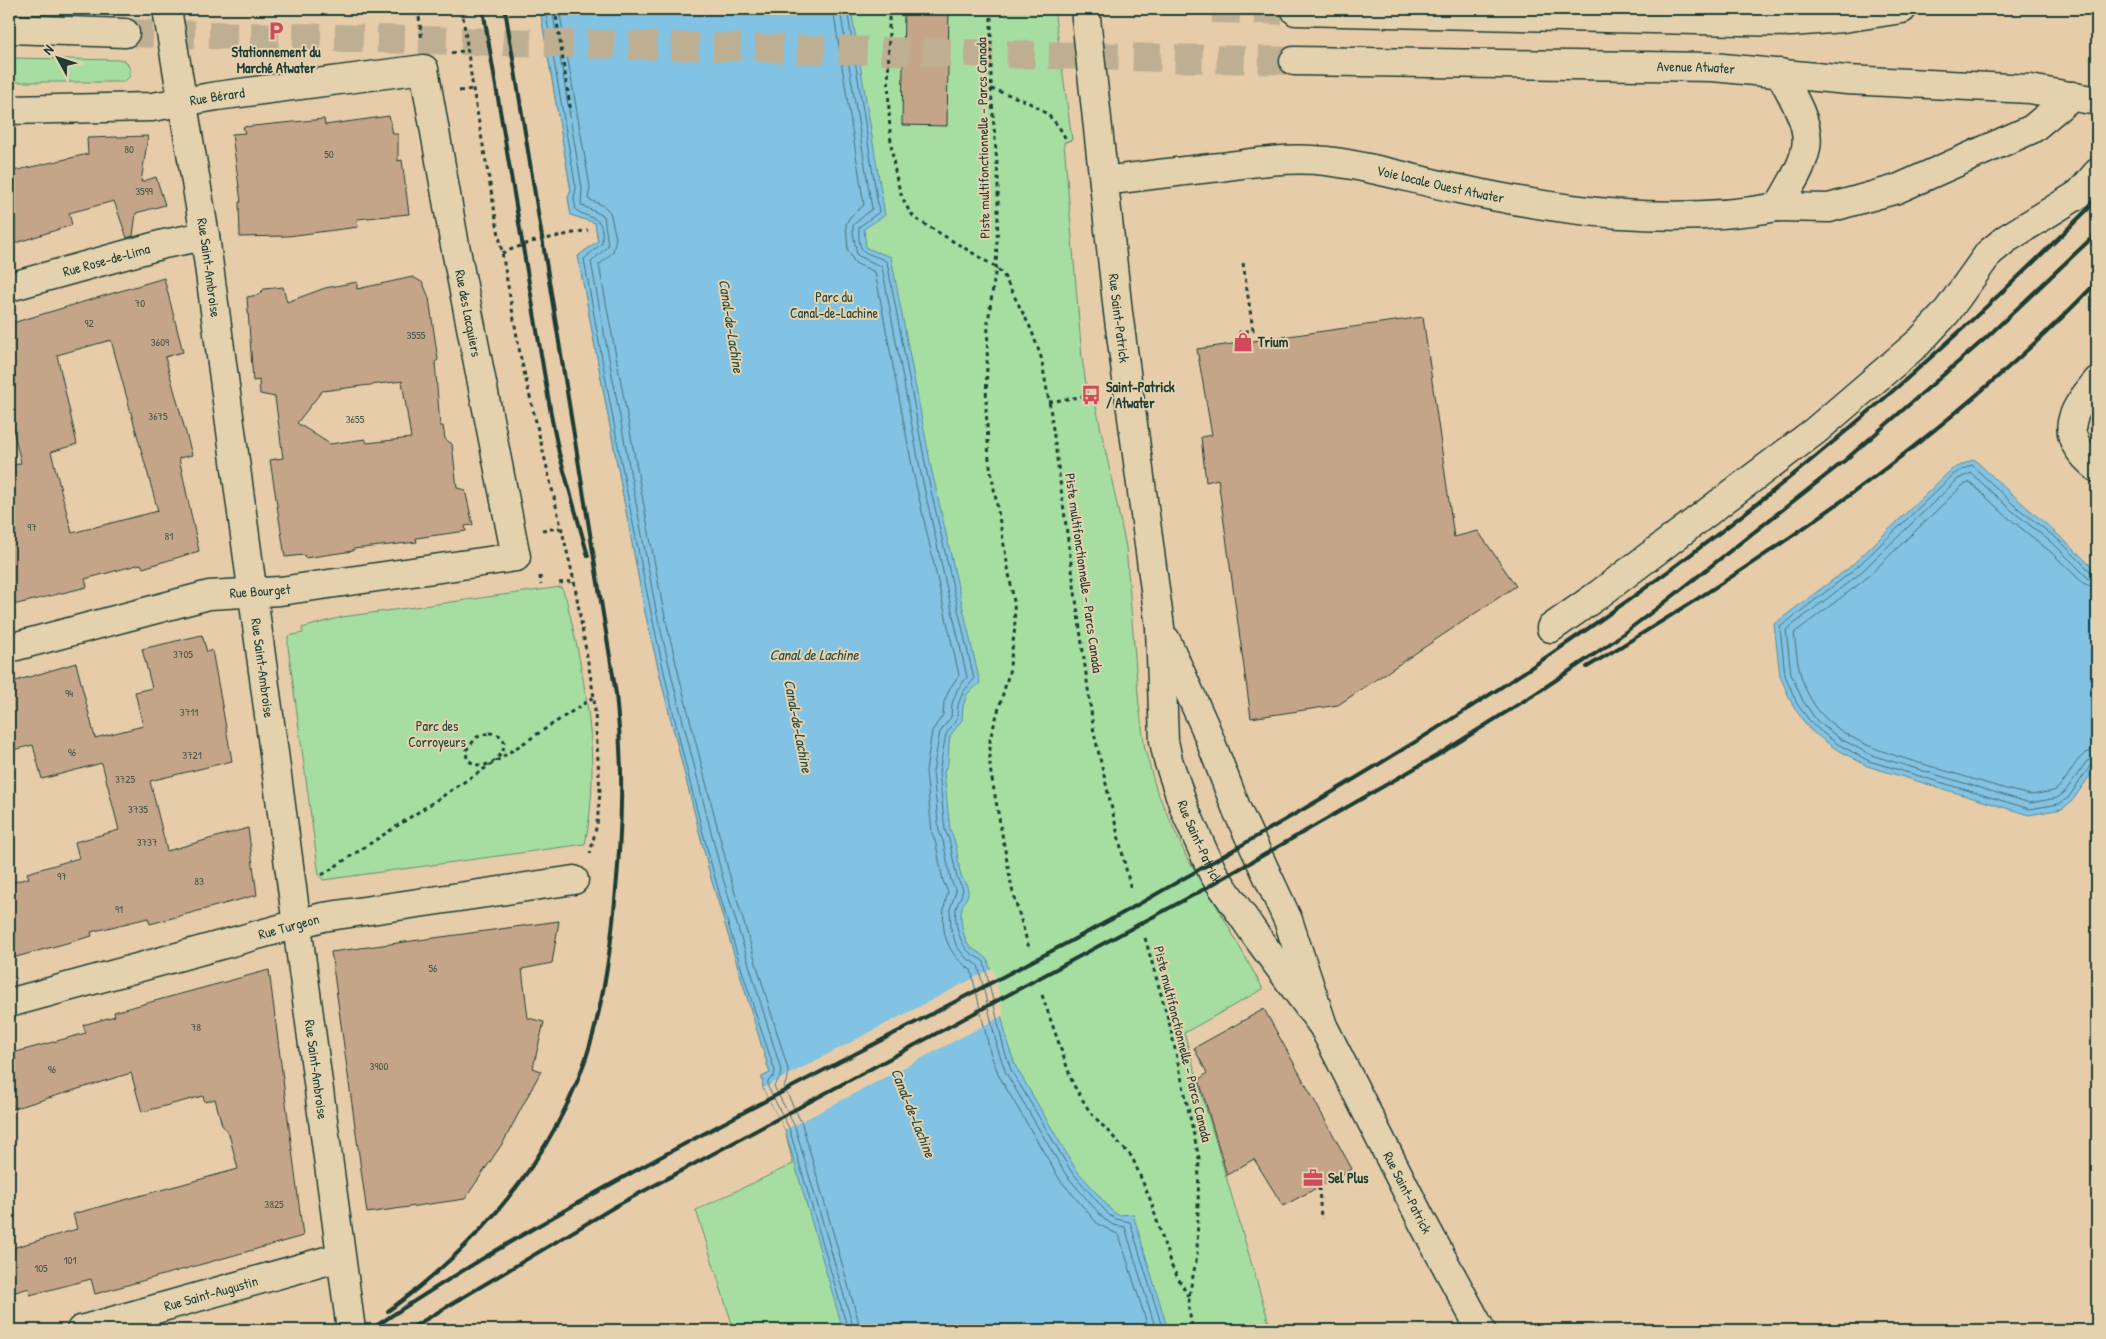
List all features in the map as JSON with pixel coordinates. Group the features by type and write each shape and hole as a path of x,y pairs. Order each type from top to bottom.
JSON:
{"street":[{"name":"Rue Saint-Ambroise","path":"167,9 174,62 183,101 204,236 350,1330"},
{"name":"Rue Saint-Patrick","path":"1085,9 1118,312 1160,627 1164,741 1168,760 1184,810 1217,880 1323,1026"},
{"path":"1296,11 1797,15 1843,18 1902,9"},
{"path":"9,29 125,33"},
{"name":"Rue Bérard","path":"9,110 152,106 430,56"},
{"name":"Rue des Lacquiers","path":"430,56 457,258 516,557"},
{"name":"Avenue Atwater","path":"1294,61 1713,67 1847,80 2015,87 2085,99"},
{"path":"1778,207 1803,161 1808,143 1801,110 1780,73"},
{"name":"Voie locale Ouest Atwater","path":"1104,181 1261,162 1302,159 1346,163 1510,200 1605,214 1696,217 1729,215 1778,207 1829,208 1897,189 2032,129 2085,99"},
{"path":"1551,628 1653,555 1815,431 1919,342 1946,313 1989,254 2006,239 2071,199 2097,173"},
{"name":"Rue Rose-de-Lima","path":"9,287 164,244 204,236"},
{"path":"2097,382 2076,412 2070,427 2073,440 2085,458 2097,468"},
{"name":"Rue Bourget","path":"9,648 200,597 280,591 516,557"},
{"name":"Rue Saint-Patrick","path":"1160,627 1205,727 1237,810 1288,920 1323,1026 1423,1223 1480,1330"},
{"name":"Rue Turgeon","path":"9,1003 323,917 574,880"},
{"name":"Rue Saint-Augustin","path":"81,1330 340,1257"}],"path":[{"path":"418,9 430,56 468,50"},
{"path":"462,9 521,359 574,581 594,698 600,802 591,853"},
{"path":"555,9 571,112"},
{"path":"889,9 889,114 897,180 902,200 908,212 916,219 996,267"},
{"name":"Piste multifonctionnelle - Parcs Canada","path":"992,9 990,89 998,176 996,267 988,322 986,415 989,460 1014,602 1015,628 1009,673 990,739 990,768 1012,889 1029,948"},
{"path":"990,89 1024,100 1045,113 1061,126 1068,145"},
{"path":"502,253 531,242 588,230"},
{"path":"1243,263 1253,330 1240,332 1243,342"},
{"name":"Piste multifonctionnelle - Parcs Canada","path":"996,267 1010,287 1041,357 1049,402 1094,733 1131,890"},
{"path":"1049,402 1091,395"},
{"path":"534,532 561,528"},
{"path":"540,573 541,585"},
{"path":"559,583 574,581"},
{"path":"319,880 327,870 594,698"},
{"path":"482,734 499,734 505,746 495,761 479,766 467,759 466,750 482,734"},
{"name":"Piste multifonctionnelle - Parcs Canada","path":"1146,938 1170,1026 1199,1158 1197,1256 1189,1296"},
{"path":"1042,995 1073,1084 1090,1112 1132,1157 1150,1199 1171,1265 1189,1296 1189,1311 1193,1330"},
{"path":"1319,1187 1321,1219"}],"green space":[{"name":"Parc du Canal-de-Lachine","path":"540,9 1054,9 1072,140 1064,142 1082,358 1088,397 1094,397 1126,547 1139,706 1145,749 1156,789 1186,856 1218,908 1263,989 1184,1033 1271,1330 734,1330 696,1210 793,1164 785,1130 763,1088 762,1077 770,1073 711,878 645,612 578,256 598,241 595,223 571,215 568,197 571,191"},
{"path":"9,58 125,60 130,69 130,76 124,82 9,82"},
{"name":"Parc des Corroyeurs","path":"561,587 566,598 579,659 589,720 592,782 585,844 323,880 319,875 288,636 303,633 302,628 342,617"}],"water":[{"name":"Canal de Lachine","path":"540,9 851,9 885,215 864,229 866,248 891,257 932,472 980,683 967,694 963,706 962,720 950,736 948,763 944,772 950,830 956,846 961,876 968,890 968,895 961,912 963,930 969,946 988,960 1009,1048 1016,1067 1075,1168 1112,1211 1118,1215 1133,1214 1168,1330 843,1330 785,1130 763,1088 762,1077 770,1073 711,878 645,612 578,256 598,241 595,223 571,215 568,197 571,191"},
{"path":"1974,459 2097,572 2095,604 2097,620 2097,766 2072,801 2062,809 2029,815 1867,766 1833,747 1809,729 1793,706 1780,676 1774,624 1850,567 1951,470"}],"pier":[{"path":"993,968 1004,1015 785,1130 763,1088"}],"building":[{"path":"904,9 949,9 947,126 902,125"},
{"path":"389,116 393,134 398,134 398,161 402,160 409,214 357,219 358,227 288,236 240,237 239,202 241,202 232,134 245,133 243,127 324,119 325,125"},
{"path":"148,136 141,182 156,177 165,205 136,213 133,236 127,238 114,201 69,213 72,225 9,245 9,172 88,154 87,138"},
{"path":"413,277 423,283 429,298 438,360 435,362 440,426 443,426 445,439 452,444 457,488 465,490 473,525 465,526 466,531 416,538 417,542 353,549 353,551 305,558 304,555 285,557 270,460 283,458 275,397 260,394 259,380 253,381 247,297 258,295 264,289 283,287 287,302 325,288 357,282 357,289","holes":["402,381 411,438 367,443 365,439 330,444 297,423 322,391"]},
{"path":"164,278 183,352 165,357 192,455 179,458 199,551 143,568 141,564 85,579 87,587 9,606 9,467 21,463 9,412 9,324","holes":["111,340 158,511 72,533 51,452 77,444 57,355"]},
{"path":"1423,317 1454,537 1478,531 1516,586 1338,705 1251,718 1218,479 1206,482 1201,437 1212,435 1197,349"},
{"path":"202,635 207,652 212,650 232,761 150,781 167,851 248,828 257,895 150,924 148,918 91,932 92,936 9,959 9,883 29,878 27,873 79,858 75,842 119,830 102,763 42,779 33,745 9,751 9,683 76,663 95,738 143,726 135,692 152,688 142,649"},
{"path":"559,921 552,963 522,969 528,1018 544,1022 533,1068 541,1071 504,1141 465,1199 367,1213 331,952"},
{"path":"269,970 303,1236 95,1294 91,1279 30,1295 29,1288 9,1294 9,1249 77,1229 73,1214 238,1169 229,1134 222,1125 215,1099 205,1102 203,1096 142,1112 131,1073 9,1110 9,1054 86,1033 83,1025 115,1016 114,1012"},
{"path":"1264,1009 1352,1169 1283,1206 1254,1159 1227,1175 1199,1080 1207,1073 1194,1048"}],"tunnel":[{"path":"1212,9 1296,11"},
{"path":"125,33 1294,61"}],"railway":[{"path":"483,9 552,420 559,453 588,556"},
{"path":"388,1311 456,1255 514,1190 539,1155 561,1117 579,1077 593,1035 601,1002 612,935 621,798 619,721 616,694 505,9"},
{"path":"370,1330 446,1281 603,1189 1135,906 1378,765 1488,696 1663,575 1793,475 1856,423 1979,314 2097,200"},
{"path":"408,1330 616,1206 1199,892 1438,755 1535,694 1608,645 1664,603 1843,462 1987,337 2097,233"},
{"path":"1587,667 1723,583 1855,491 1919,443 2040,338 2097,282"}],"place":[{"name":"Stationnement du Marché Atwater","path":"276,31"},
{"name":"Trium","path":"1243,342"},
{"name":"Saint-Patrick / Atwater","path":"1091,395"},
{"name":"Sel Plus","path":"1313,1178"}],"water label":[{"name":"Canal-de-Lachine","path":"731,326"},
{"name":"Canal-de-Lachine","path":"798,726"},
{"name":"Canal-de-Lachine","path":"913,1113"}]}
